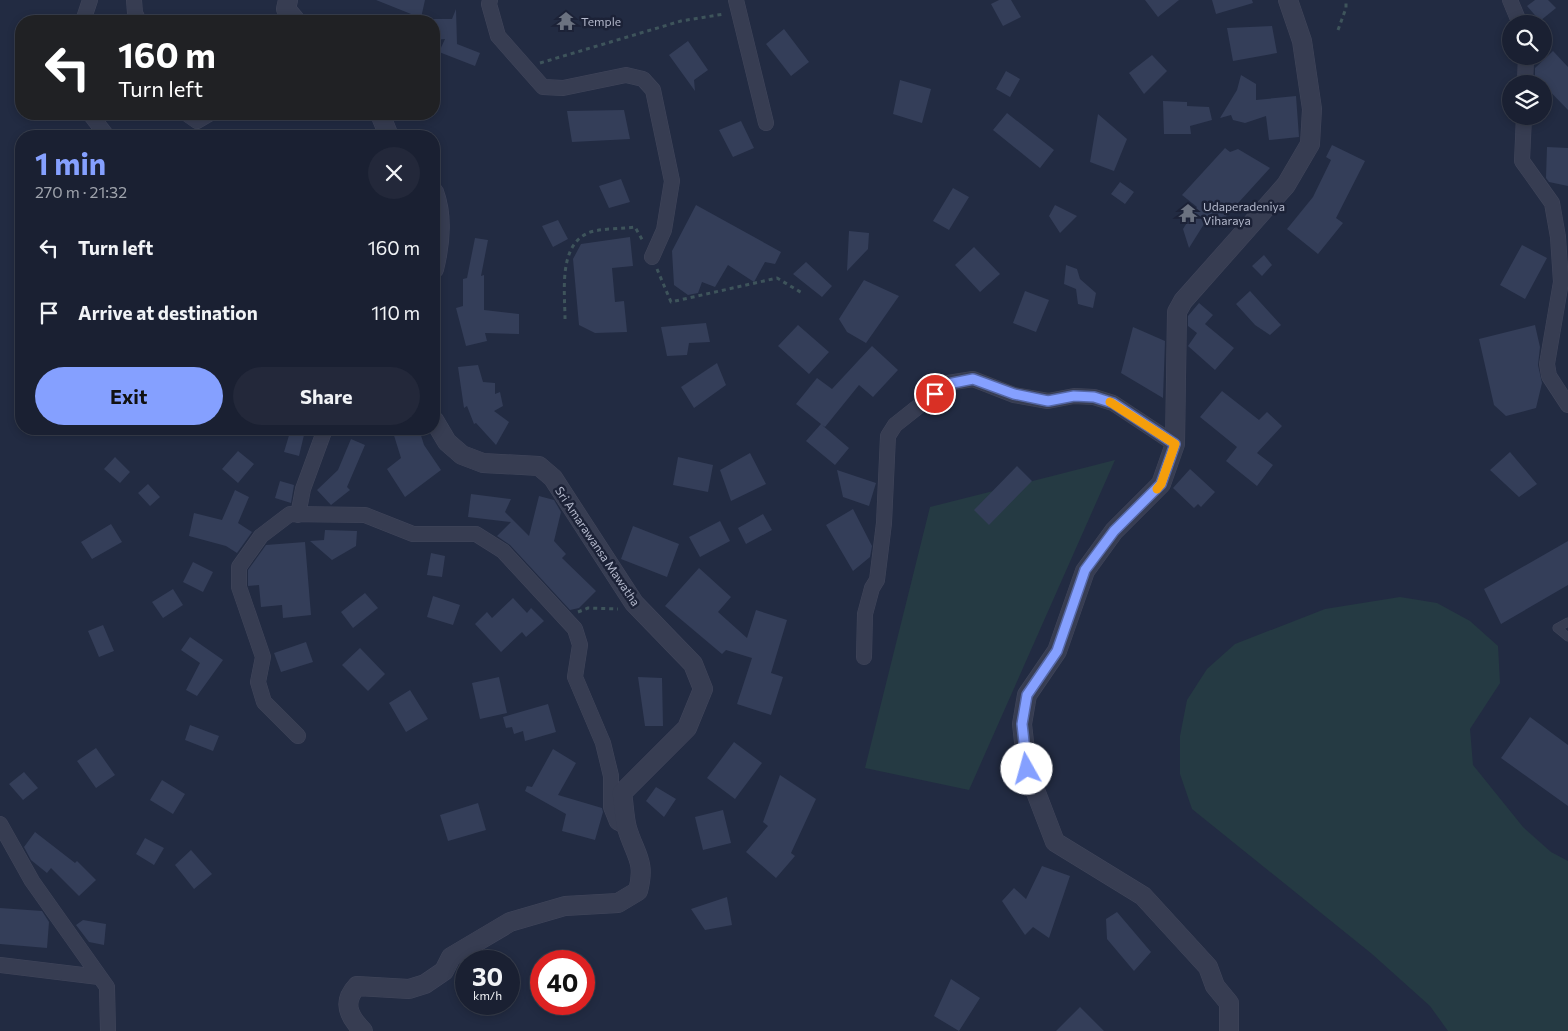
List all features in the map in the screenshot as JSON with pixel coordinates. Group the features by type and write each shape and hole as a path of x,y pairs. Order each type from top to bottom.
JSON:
{"street":[{"path":"85,15 90,0"},
{"path":"134,0 136,15"},
{"path":"288,0 286,9 291,15"},
{"path":"490,0 489,4 498,36 543,87 563,88 626,75 643,79 653,90 672,181 664,230 652,257"},
{"path":"1229,1031 1229,1003 1216,986 1208,967 1142,896 1055,842 1027,769 1022,724 1027,695 1057,651 1085,570 1114,531 1161,484 1175,444 1177,312 1183,301 1286,185 1310,144 1312,109 1302,42 1288,0"},
{"path":"1510,0 1516,15"},
{"path":"738,6 766,123"},
{"path":"95,120 102,130"},
{"path":"1524,125 1522,161 1552,203 1558,237 1561,282 1547,364 1549,376 1568,405"},
{"path":"864,657 865,614 872,588 877,580 884,523 888,436 895,425 948,384 973,379 1014,394 1048,401 1074,396 1094,397 1113,403 1175,444"},
{"name":"Sri Amarawansa Mawatha","path":"363,1031 357,1025 347,1005 348,995 357,986 409,989 425,984 444,971 451,957 510,922 565,906 618,903 638,891 642,875 637,849 627,828 622,793 686,728 703,690 693,664 634,603 553,478 539,466 483,463 462,456 447,442 440,430"},
{"path":"298,515 303,488 323,435"},
{"path":"298,736 264,702 258,682 264,657 239,587 239,567 262,536 290,514 364,515 413,534 476,534 503,551 575,630 580,645 575,677 603,743 611,776 611,807 617,822 627,828"},
{"path":"0,824 32,881 107,987 108,1031"},
{"path":"0,965 99,977"}],"lane":[{"path":"1568,622 1556,628 1568,637"}],"path":[{"path":"1338,30 1346,8 1346,0"},
{"path":"525,68 681,21 738,6"},
{"path":"565,319 565,266 574,245 588,233 635,228 652,257 671,302 777,278 802,293"},
{"path":"563,616 588,608 620,609 634,603"}],"shaded area":[{"path":"1115,460 969,790 865,768 930,507"},
{"path":"1400,597 1437,603 1470,621 1498,646 1500,683 1470,729 1473,765 1523,827 1551,852 1568,861 1568,1031 1448,1031 1430,1006 1372,954 1192,809 1180,774 1180,736 1187,700 1207,669 1235,644 1325,609"}],"building":[{"path":"376,0 425,0 422,15 414,15"},
{"path":"999,0 1011,0 1021,17 1003,26 991,4"},
{"path":"1145,0 1179,0 1158,17"},
{"path":"1212,0 1252,0 1253,3 1216,14"},
{"path":"1535,0 1548,0 1556,8 1547,15 1535,15 1527,6"},
{"path":"456,9 457,44 480,53 475,66 440,52 445,39 440,39 440,19 452,19"},
{"path":"1272,26 1277,53 1233,61 1227,28"},
{"path":"784,29 809,62 791,76 766,44"},
{"path":"688,41 708,70 694,80 695,91 669,55"},
{"path":"1552,52 1568,67 1568,110 1552,94 1552,75 1535,75 1535,68 1538,65 1552,65"},
{"path":"1152,55 1167,71 1144,94 1129,73"},
{"path":"1006,71 1020,79 1010,97 996,89"},
{"path":"1241,75 1256,84 1256,100 1296,96 1299,137 1269,140 1266,116 1245,123 1233,120 1231,115 1220,118 1237,90"},
{"path":"900,80 931,89 922,123 893,114"},
{"path":"1163,101 1187,102 1187,106 1209,107 1212,120 1190,126 1191,134 1164,134"},
{"path":"624,110 630,139 572,142 567,111"},
{"path":"1007,113 1054,150 1040,168 993,130"},
{"path":"1098,114 1127,139 1114,171 1090,162"},
{"path":"741,121 754,148 733,157 719,130"},
{"path":"1332,145 1365,161 1336,218 1343,223 1318,254 1287,229 1313,197 1331,160 1326,157"},
{"path":"1547,147 1568,148 1568,186 1549,182 1546,178"},
{"path":"1225,148 1230,152 1238,149 1270,168 1219,224 1209,216 1189,248 1183,229 1197,207 1182,195"},
{"path":"621,179 630,202 609,208 599,186"},
{"path":"1120,182 1134,192 1125,204 1111,194"},
{"path":"953,188 969,197 949,230 933,221"},
{"path":"696,205 781,252 775,264 765,262 754,282 728,265 715,287 702,282 698,293 688,295 674,285 672,251"},
{"path":"1055,205 1077,216 1060,233 1049,216"},
{"path":"558,220 568,239 553,247 542,226"},
{"path":"849,231 869,233 868,249 847,271"},
{"path":"630,237 633,266 612,268 615,302 624,301 627,332 595,333 579,325 573,259 581,244"},
{"path":"475,238 488,240 481,276 484,275 484,310 519,314 519,334 485,333 487,341 466,346 456,308 463,306 463,279 467,278"},
{"path":"1522,245 1547,258 1525,299 1500,285"},
{"path":"974,247 1000,274 980,292 955,265"},
{"path":"1264,255 1272,265 1262,276 1252,266"},
{"path":"806,262 832,286 822,297 793,274"},
{"path":"1066,265 1077,269 1080,279 1096,293 1093,308 1078,304 1076,289 1064,284"},
{"path":"864,280 899,296 866,343 847,332 839,319"},
{"path":"1025,291 1049,300 1036,332 1013,323"},
{"path":"1250,291 1281,325 1270,335 1255,325 1236,304"},
{"path":"1199,303 1213,315 1205,324 1234,348 1215,370 1188,346 1197,333 1188,326 1188,316"},
{"path":"706,323 710,342 689,343 687,355 667,356 661,327"},
{"path":"798,325 829,352 809,374 778,346"},
{"path":"1535,325 1540,347 1538,365 1542,383 1536,408 1506,416 1494,405 1479,339"},
{"path":"1133,327 1165,341 1163,398 1121,373"},
{"path":"872,346 898,370 873,397 859,385 825,427 822,425 849,448 835,465 806,441 821,424 796,404 817,378 832,389"},
{"path":"717,363 726,385 694,408 681,387"},
{"path":"478,365 483,382 495,383 495,394 500,392 503,406 494,411 509,422 496,445 476,423 474,424 467,406 464,408 458,367"},
{"path":"1222,391 1259,420 1267,412 1282,426 1257,453 1273,465 1257,486 1226,461 1237,447 1200,417"},
{"path":"289,435 304,435 299,456 284,452"},
{"path":"394,435 421,435 424,445 441,470 405,497 387,469 401,458"},
{"path":"351,439 365,445 347,487 350,490 331,505 317,490 338,470"},
{"path":"238,451 254,464 238,483 222,469"},
{"path":"1510,452 1537,484 1519,497 1490,470"},
{"path":"750,453 766,484 731,501 720,470"},
{"path":"115,457 130,472 120,483 104,469"},
{"path":"678,457 713,465 708,492 673,485"},
{"path":"1017,466 1032,481 989,525 974,510"},
{"path":"1190,469 1215,492 1201,507 1198,504 1194,508 1173,488"},
{"path":"837,470 876,483 869,506 843,497"},
{"path":"280,481 294,485 291,503 275,498"},
{"path":"148,484 160,497 150,506 138,493"},
{"path":"235,490 249,497 238,523 252,532 237,553 226,546 189,536 194,513 222,520"},
{"path":"471,494 511,499 505,512 529,536 539,496 554,500 561,512 554,541 566,554 562,558 596,591 579,608 570,610 510,545 497,536 511,522 468,517"},
{"path":"853,509 872,546 870,557 853,571 826,525"},
{"path":"763,514 772,530 746,544 738,528"},
{"path":"720,521 730,541 700,557 689,537"},
{"path":"111,524 122,542 92,559 81,542"},
{"path":"633,526 679,544 667,577 621,559"},
{"path":"325,530 357,531 356,546 332,560 310,541 324,540"},
{"path":"1568,541 1568,585 1501,624 1484,589"},
{"path":"305,542 311,615 283,618 282,605 261,607 259,585 248,586 248,570 266,545"},
{"path":"431,553 445,556 442,577 427,575"},
{"path":"193,562 213,572 203,592 183,582"},
{"path":"699,568 731,597 718,612 747,638 756,610 787,620 771,673 783,677 771,715 737,704 752,658 726,650 722,654 665,606"},
{"path":"173,589 183,605 163,618 152,602"},
{"path":"365,593 378,608 353,628 341,612"},
{"path":"433,596 460,605 453,625 427,617"},
{"path":"513,598 527,613 531,608 544,621 526,637 522,632 501,652 475,624 487,612 492,618"},
{"path":"103,625 114,651 99,657 88,631"},
{"path":"190,637 223,660 197,696 186,690 200,663 181,650"},
{"path":"306,642 313,662 281,672 274,653"},
{"path":"360,648 385,674 368,691 342,665"},
{"path":"499,677 507,713 480,719 472,683"},
{"path":"638,677 662,678 663,726 645,726"},
{"path":"410,690 428,719 406,732 389,703"},
{"path":"548,704 556,732 525,741 523,731 514,734 512,727 506,728 503,717"},
{"path":"1530,717 1568,745 1568,806 1501,758"},
{"path":"190,725 219,736 213,751 185,740"},
{"path":"734,742 762,763 735,799 707,778"},
{"path":"96,748 115,775 96,788 77,761"},
{"path":"553,749 576,763 558,795 602,808 603,812 595,840 562,831 566,814 525,791 527,786 532,787"},
{"path":"24,772 38,788 23,800 9,784"},
{"path":"780,775 816,799 791,853 795,856 776,878 746,852 768,826 763,822"},
{"path":"162,780 185,794 173,814 150,800"},
{"path":"656,787 676,799 664,817 646,801"},
{"path":"478,803 486,830 448,841 440,815"},
{"path":"723,810 731,843 703,850 695,817"},
{"path":"35,832 75,863 77,861 96,880 79,896 51,868 47,873 31,860 24,847"},
{"path":"145,838 164,848 154,865 136,854"},
{"path":"191,850 212,874 194,889 175,865"},
{"path":"1042,866 1070,876 1049,938 1033,927 1025,935 1002,901 1014,888 1026,899"},
{"path":"727,897 732,925 705,930 691,909"},
{"path":"0,908 42,911 49,922 47,948 0,944"},
{"path":"1117,912 1151,952 1134,971 1107,939 1106,919"},
{"path":"83,920 106,924 104,945 89,942 76,925"},
{"path":"951,979 980,998 959,1031 934,1016"},
{"path":"1080,1007 1104,1031 1056,1031"}],"slow traffic":[{"path":"1110,402 1175,444 1161,484 1157,489"}],"place":[{"name":"Temple","path":"566,21"},
{"name":"Udaperadeniya Viharaya","path":"1188,213"}],"route":[{"path":"935,394 948,384 973,379 1014,394 1048,401 1074,396 1094,397 1113,403 1175,444 1161,484 1114,531 1085,570 1057,651 1027,695 1022,724 1027,769"}]}
